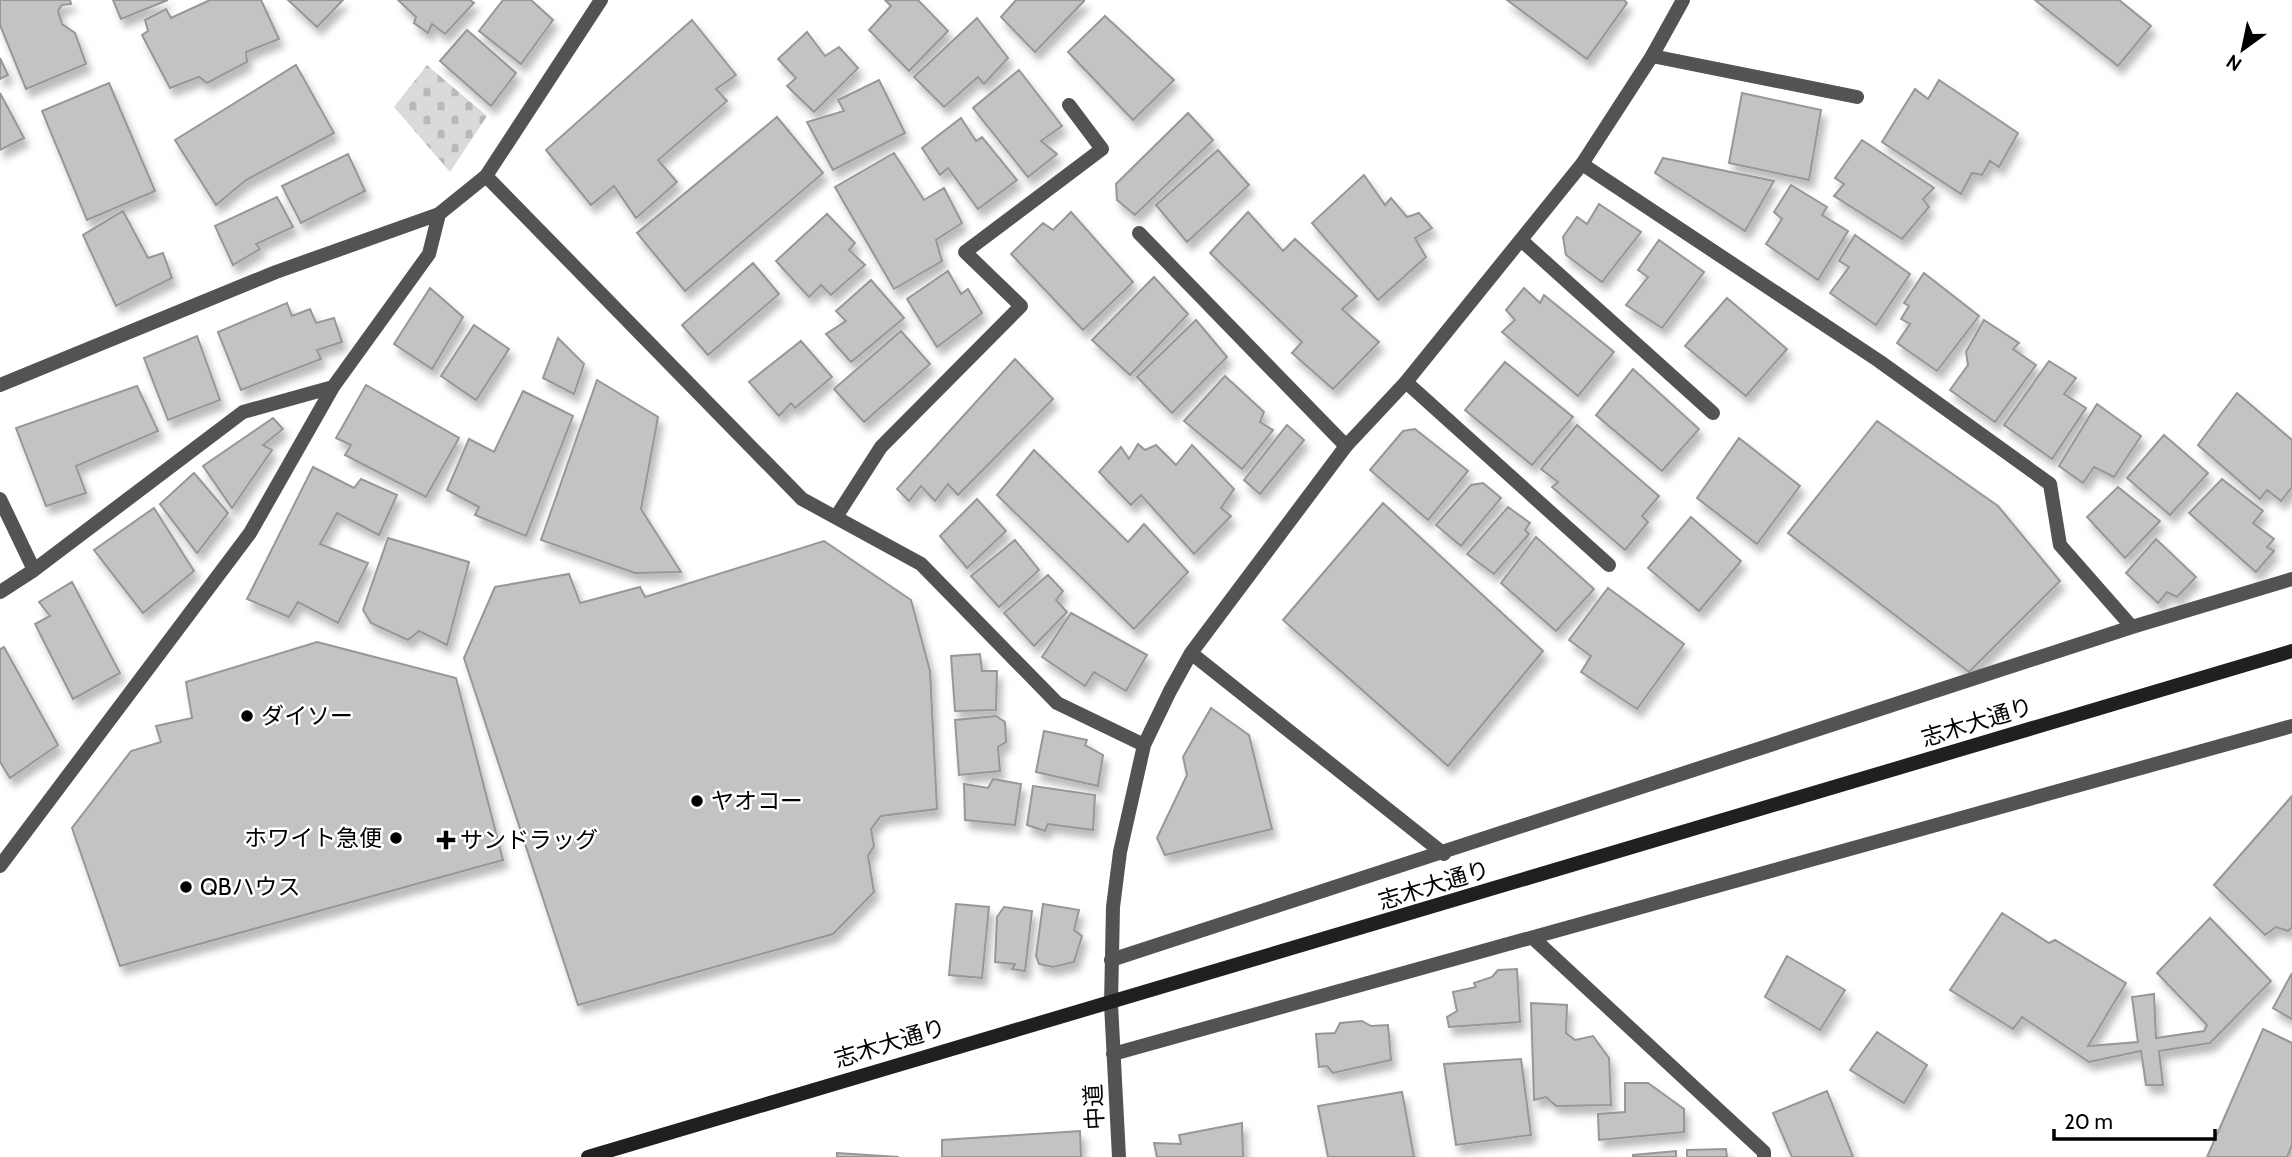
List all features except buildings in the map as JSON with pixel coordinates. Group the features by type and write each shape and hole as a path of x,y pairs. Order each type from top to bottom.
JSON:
{"main road":[{"name":"志木大通り","path":"588,1157 929,1054 1111,1004 2292,651"}],"street":[{"path":"0,385 276,272 439,214 485,176 601,0"},
{"name":"中道","path":"1119,1157 1111,960 1120,852 1144,745 1191,653 1346,446 1406,382 1582,164 1652,56 1678,2"},
{"path":"1652,56 1857,97"},
{"path":"836,517 881,447 1021,306 965,252 1102,149 1069,105"},
{"path":"1582,164 1879,361 2049,484 2060,545 2132,627"},
{"path":"485,176 802,499 921,564 1057,703 1144,745"},
{"path":"0,866 250,533 333,387 429,254 439,214"},
{"path":"1139,233 1346,446"},
{"path":"1521,240 1713,413"},
{"path":"1406,382 1609,565"},
{"path":"0,592 34,570 243,412 333,387"},
{"path":"0,499 34,570"},
{"path":"1111,960 1444,854 2132,627 2292,579"},
{"path":"1191,653 1444,854"},
{"path":"1114,1054 2292,726"},
{"path":"1533,938 1764,1152 1764,1157"}],"green space":[{"path":"427,65 487,116 450,172 394,107"}],"place":[{"name":"ダイソー","path":"247,716"},
{"name":"ヤオコー","path":"697,801"},
{"name":"ホワイト急便","path":"396,838"},
{"name":"サンドラッグ","path":"446,840"},
{"name":"QBハウス","path":"186,887"}]}
